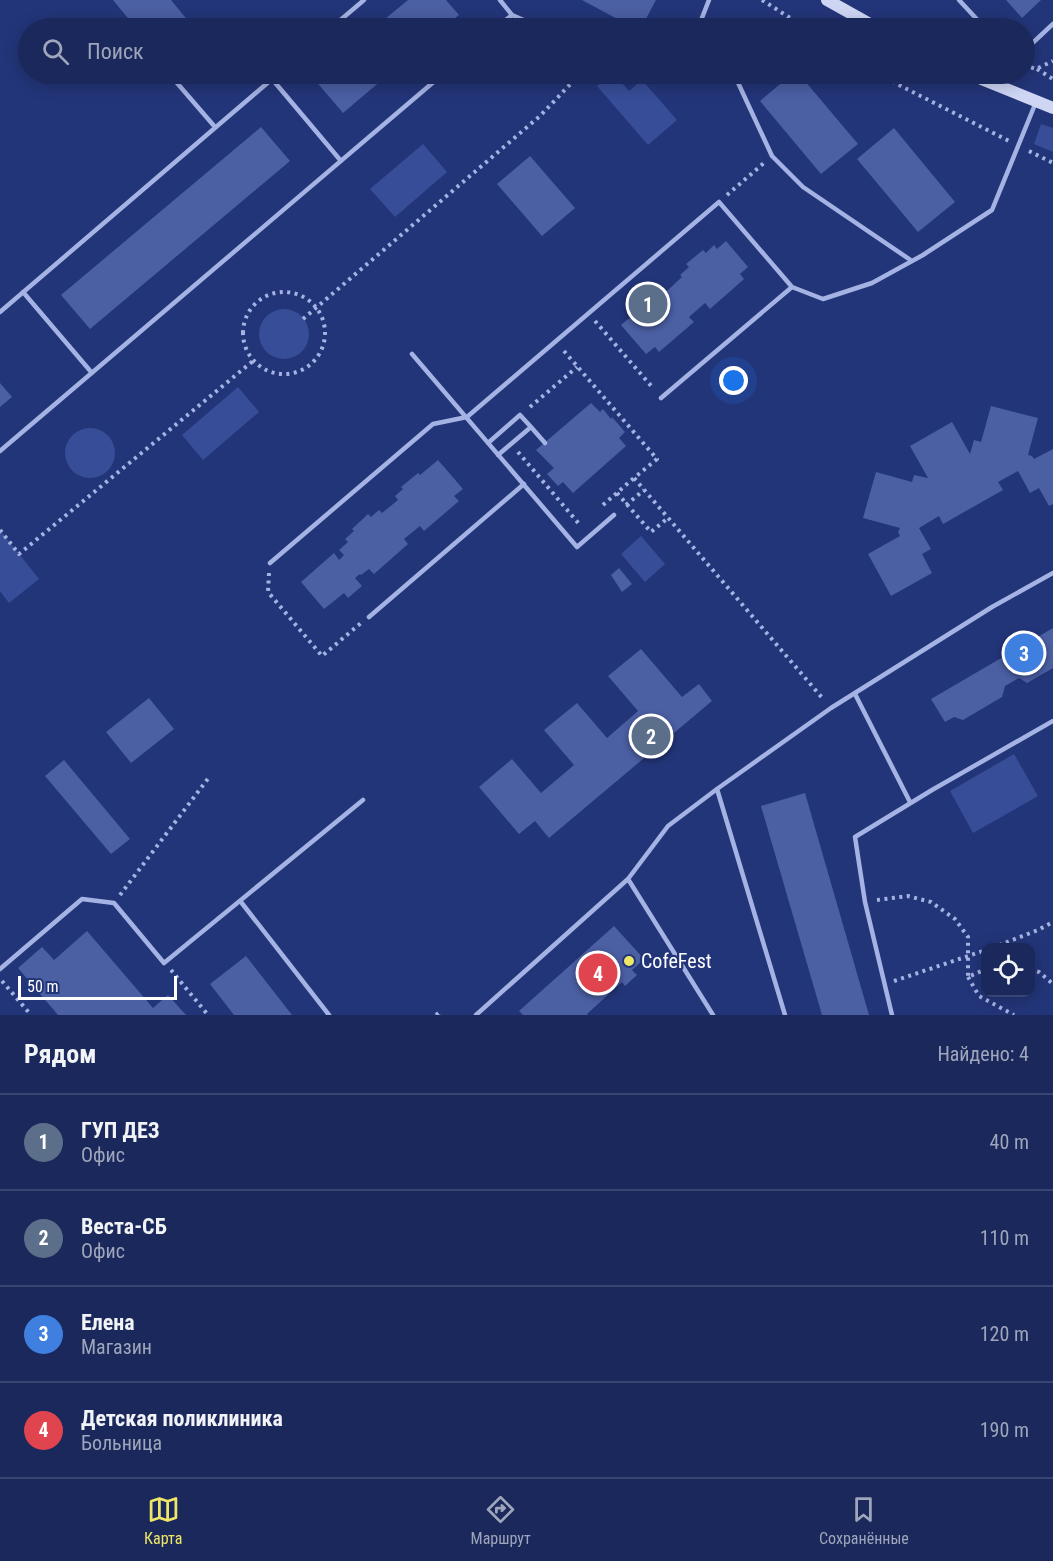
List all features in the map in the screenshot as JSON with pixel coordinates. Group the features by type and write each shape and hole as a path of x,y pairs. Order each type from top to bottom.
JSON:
{"street":[{"path":"827,0 859,18"},
{"path":"992,85 1053,108"}],"lane":[{"path":"343,18 364,0"},
{"path":"500,0 512,15 519,18"},
{"path":"702,18 710,0"},
{"path":"959,0 976,18"},
{"path":"508,18 512,15"},
{"path":"1035,41 1053,24"},
{"path":"178,84 216,127"},
{"path":"0,312 267,84"},
{"path":"275,84 341,161"},
{"path":"0,451 431,84"},
{"path":"739,84 772,156 803,187 912,261"},
{"path":"270,563 433,424 467,417 719,202 792,286 823,298 872,283 912,261 992,210 1036,102"},
{"path":"661,398 792,286"},
{"path":"23,292 92,373"},
{"path":"412,354 577,547 614,515"},
{"path":"488,442 520,415 545,443"},
{"path":"498,454 531,427"},
{"path":"369,616 524,484"},
{"path":"476,1015 628,879 668,826 831,708 1053,573"},
{"path":"855,694 910,802"},
{"path":"892,1015 866,902 855,837 910,802 1053,721"},
{"path":"717,789 785,1015"},
{"path":"0,969 82,899 114,903 164,963 363,800"},
{"path":"628,879 712,1015"},
{"path":"241,902 329,1015"}],"path":[{"path":"762,0 790,18"},
{"path":"1036,69 1053,61"},
{"path":"1036,69 1053,79"},
{"path":"303,319 540,116 570,84"},
{"path":"896,84 1053,163"},
{"path":"719,202 772,156"},
{"path":"277,292 289,292 301,296 316,308 323,321 324,345 311,364 302,371 279,375 267,371 253,361 244,346 243,334 244,322 256,303 277,292"},
{"path":"588,313 661,398"},
{"path":"556,341 657,459 634,478 831,708"},
{"path":"0,530 19,554 253,361"},
{"path":"520,415 577,367"},
{"path":"511,444 580,525"},
{"path":"614,515 644,490"},
{"path":"617,493 651,532 668,518"},
{"path":"268,592 322,656 369,616"},
{"path":"114,903 210,776"},
{"path":"866,902 908,896 932,902 955,919 968,937 968,978 979,996 1014,1015"},
{"path":"1005,943 1053,922"},
{"path":"885,984 981,952"},
{"path":"164,963 208,1015"},
{"path":"1035,971 1053,984"},
{"path":"968,978 981,972"},
{"path":"0,978 31,1015"}],"shaded area":[{"path":"599,84 623,84 629,91 637,84 646,84 677,120 648,145 597,86"},
{"path":"1041,124 1053,128 1053,152 1034,144"},
{"path":"423,144 447,172 395,217 370,189"},
{"path":"284,309 293,311 304,320 309,334 307,343 298,354 284,359 275,357 264,348 259,334 261,325 270,314"},
{"path":"238,387 259,412 203,460 182,435"},
{"path":"90,428 99,430 110,439 115,453 113,462 104,473 90,478 81,476 70,467 65,453 67,444 76,433"},
{"path":"0,530 39,579 9,603 0,591"},
{"path":"641,536 665,564 645,582 621,554"},
{"path":"1014,754 1038,796 973,833 950,791"}],"building":[{"path":"113,0 171,0 186,18 128,18"},
{"path":"408,0 446,0 459,15 455,18 386,18"},
{"path":"582,0 656,0 646,18 615,18"},
{"path":"1006,0 1041,0 1022,18"},
{"path":"318,84 377,84 343,113"},
{"path":"780,84 807,84 858,144 821,174 760,101"},
{"path":"261,127 290,161 90,329 61,295"},
{"path":"894,128 955,202 918,232 857,159"},
{"path":"530,156 575,208 542,236 497,184"},
{"path":"726,241 748,267 740,274 744,279 710,309 705,303 689,317 694,322 659,352 655,347 646,354 621,325 638,311 635,308 653,292 656,295 664,288 667,291 682,277 680,275 689,267 686,264 703,250 706,253 714,245 717,249"},
{"path":"0,383 12,397 0,407"},
{"path":"591,403 600,412 603,409 625,432 619,438 626,446 573,493 563,482 558,486 547,474 554,468 536,450"},
{"path":"991,406 1038,418 1028,455 1034,459 1053,449 1053,504 1049,506 1039,488 1030,493 1018,471 998,482 1003,490 943,524 939,516 919,528 931,549 922,554 932,573 891,596 868,554 900,536 898,532 900,528 863,518 876,472 912,482 914,475 928,478 910,446 952,422 970,454 974,440 981,442"},
{"path":"438,460 463,489 454,496 459,501 424,531 420,526 404,539 408,544 374,574 369,569 355,578 362,586 348,598 344,593 324,609 301,582 334,553 339,560 344,555 339,550 348,542 345,539 354,531 352,529 368,514 371,517 379,510 382,513 398,500 395,496 403,489 401,487"},
{"path":"619,568 632,584 622,592 611,575"},
{"path":"1053,628 1053,668 1027,683 1019,678 1005,686 1002,697 963,720 954,717 945,722 931,699"},
{"path":"641,649 682,697 699,684 712,701 549,838 535,821 519,834 479,787 512,759 541,793 574,765 544,730 577,703 607,738 638,711 608,676"},
{"path":"149,698 174,729 131,763 106,732"},
{"path":"64,760 130,839 111,854 45,776"},
{"path":"805,793 869,1015 822,1015 761,806"},
{"path":"614,926 644,959 632,970 637,975 625,986 622,982 588,1015 523,1015 519,1011"},
{"path":"87,931 153,1008 168,995 186,1015 58,1015 18,968 42,947 54,960"},
{"path":"246,956 292,1015 234,1015 210,984"}],"place":[{"name":"ГУП ДЕЗ","path":"648,304"},
{"name":"Елена","path":"1024,653"},
{"name":"Веста-СБ","path":"651,736"},
{"name":"CofeFest","path":"629,961"},
{"name":"Детская поликлиника","path":"598,973"}]}
